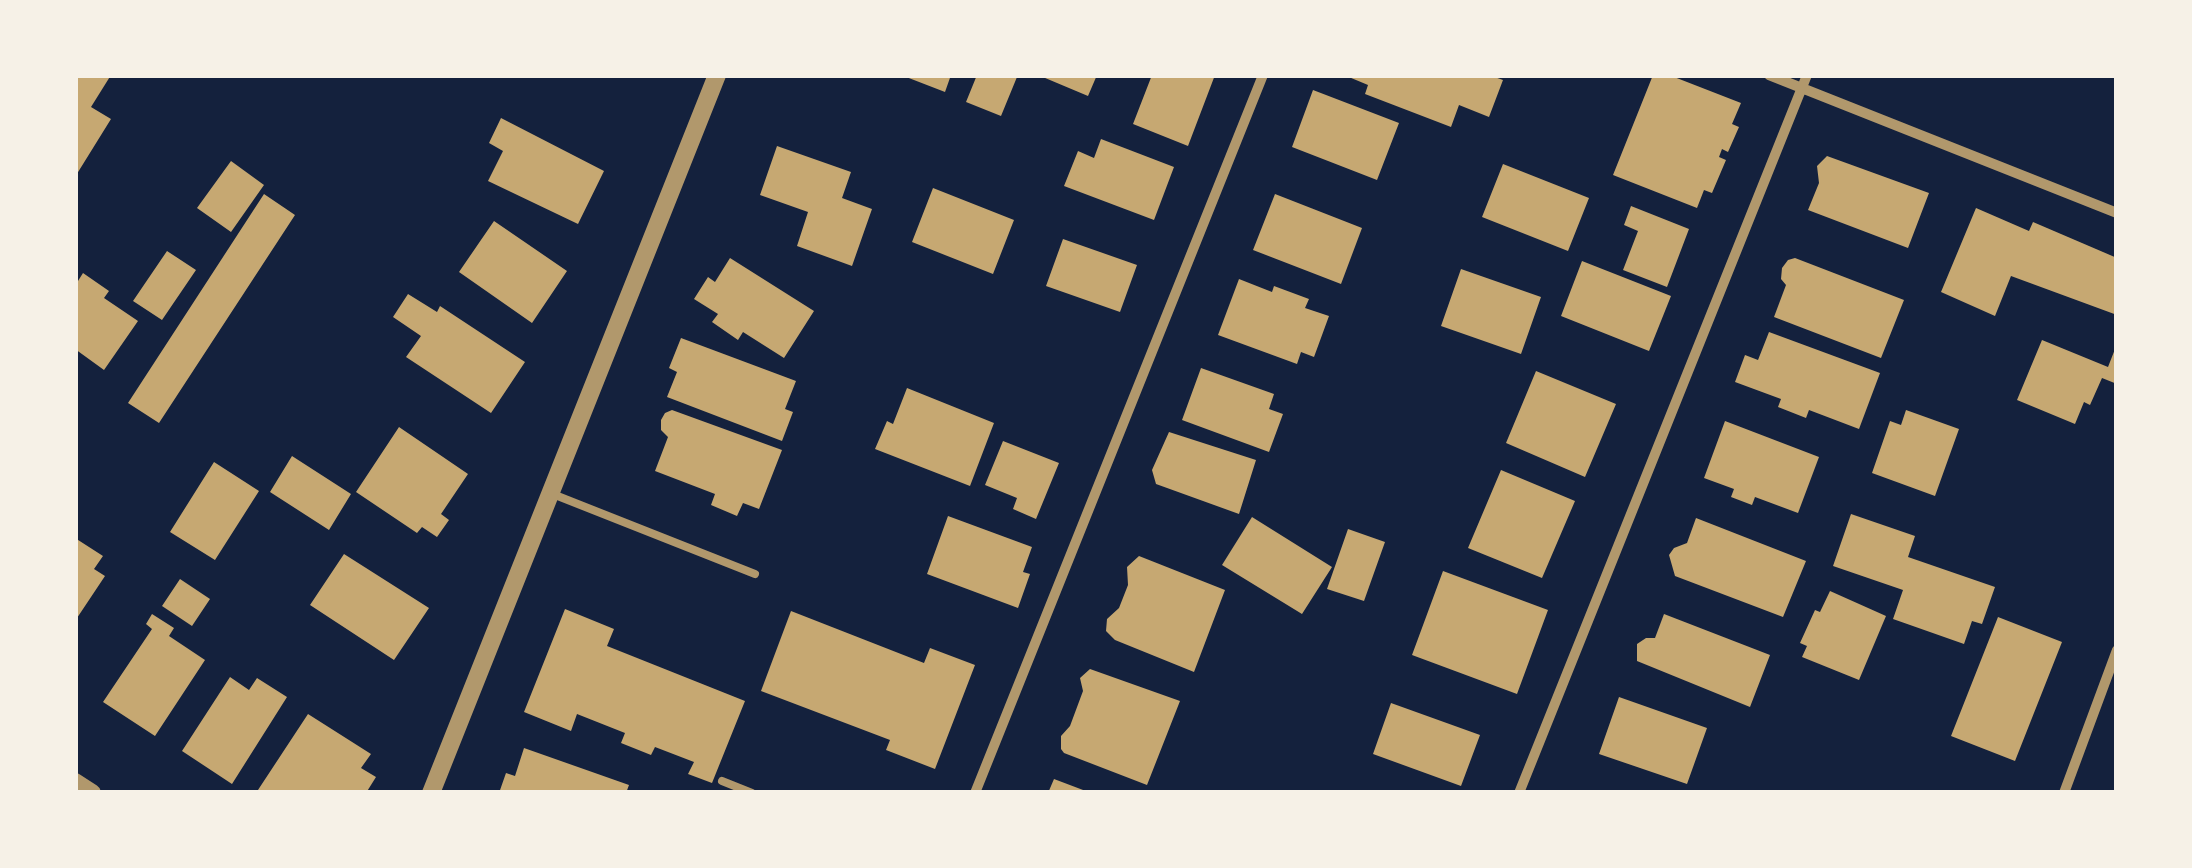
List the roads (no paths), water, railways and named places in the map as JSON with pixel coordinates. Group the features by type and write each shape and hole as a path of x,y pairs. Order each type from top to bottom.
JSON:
{"street":[{"path":"431,793 717,75"},
{"path":"975,793 1263,75"},
{"path":"1768,75 2117,213"},
{"path":"1519,793 1807,75"},
{"path":"2064,793 2117,650"},
{"path":"75,782 92,793"}],"lane":[{"path":"550,493 755,574"},
{"path":"722,782 752,793"}]}
